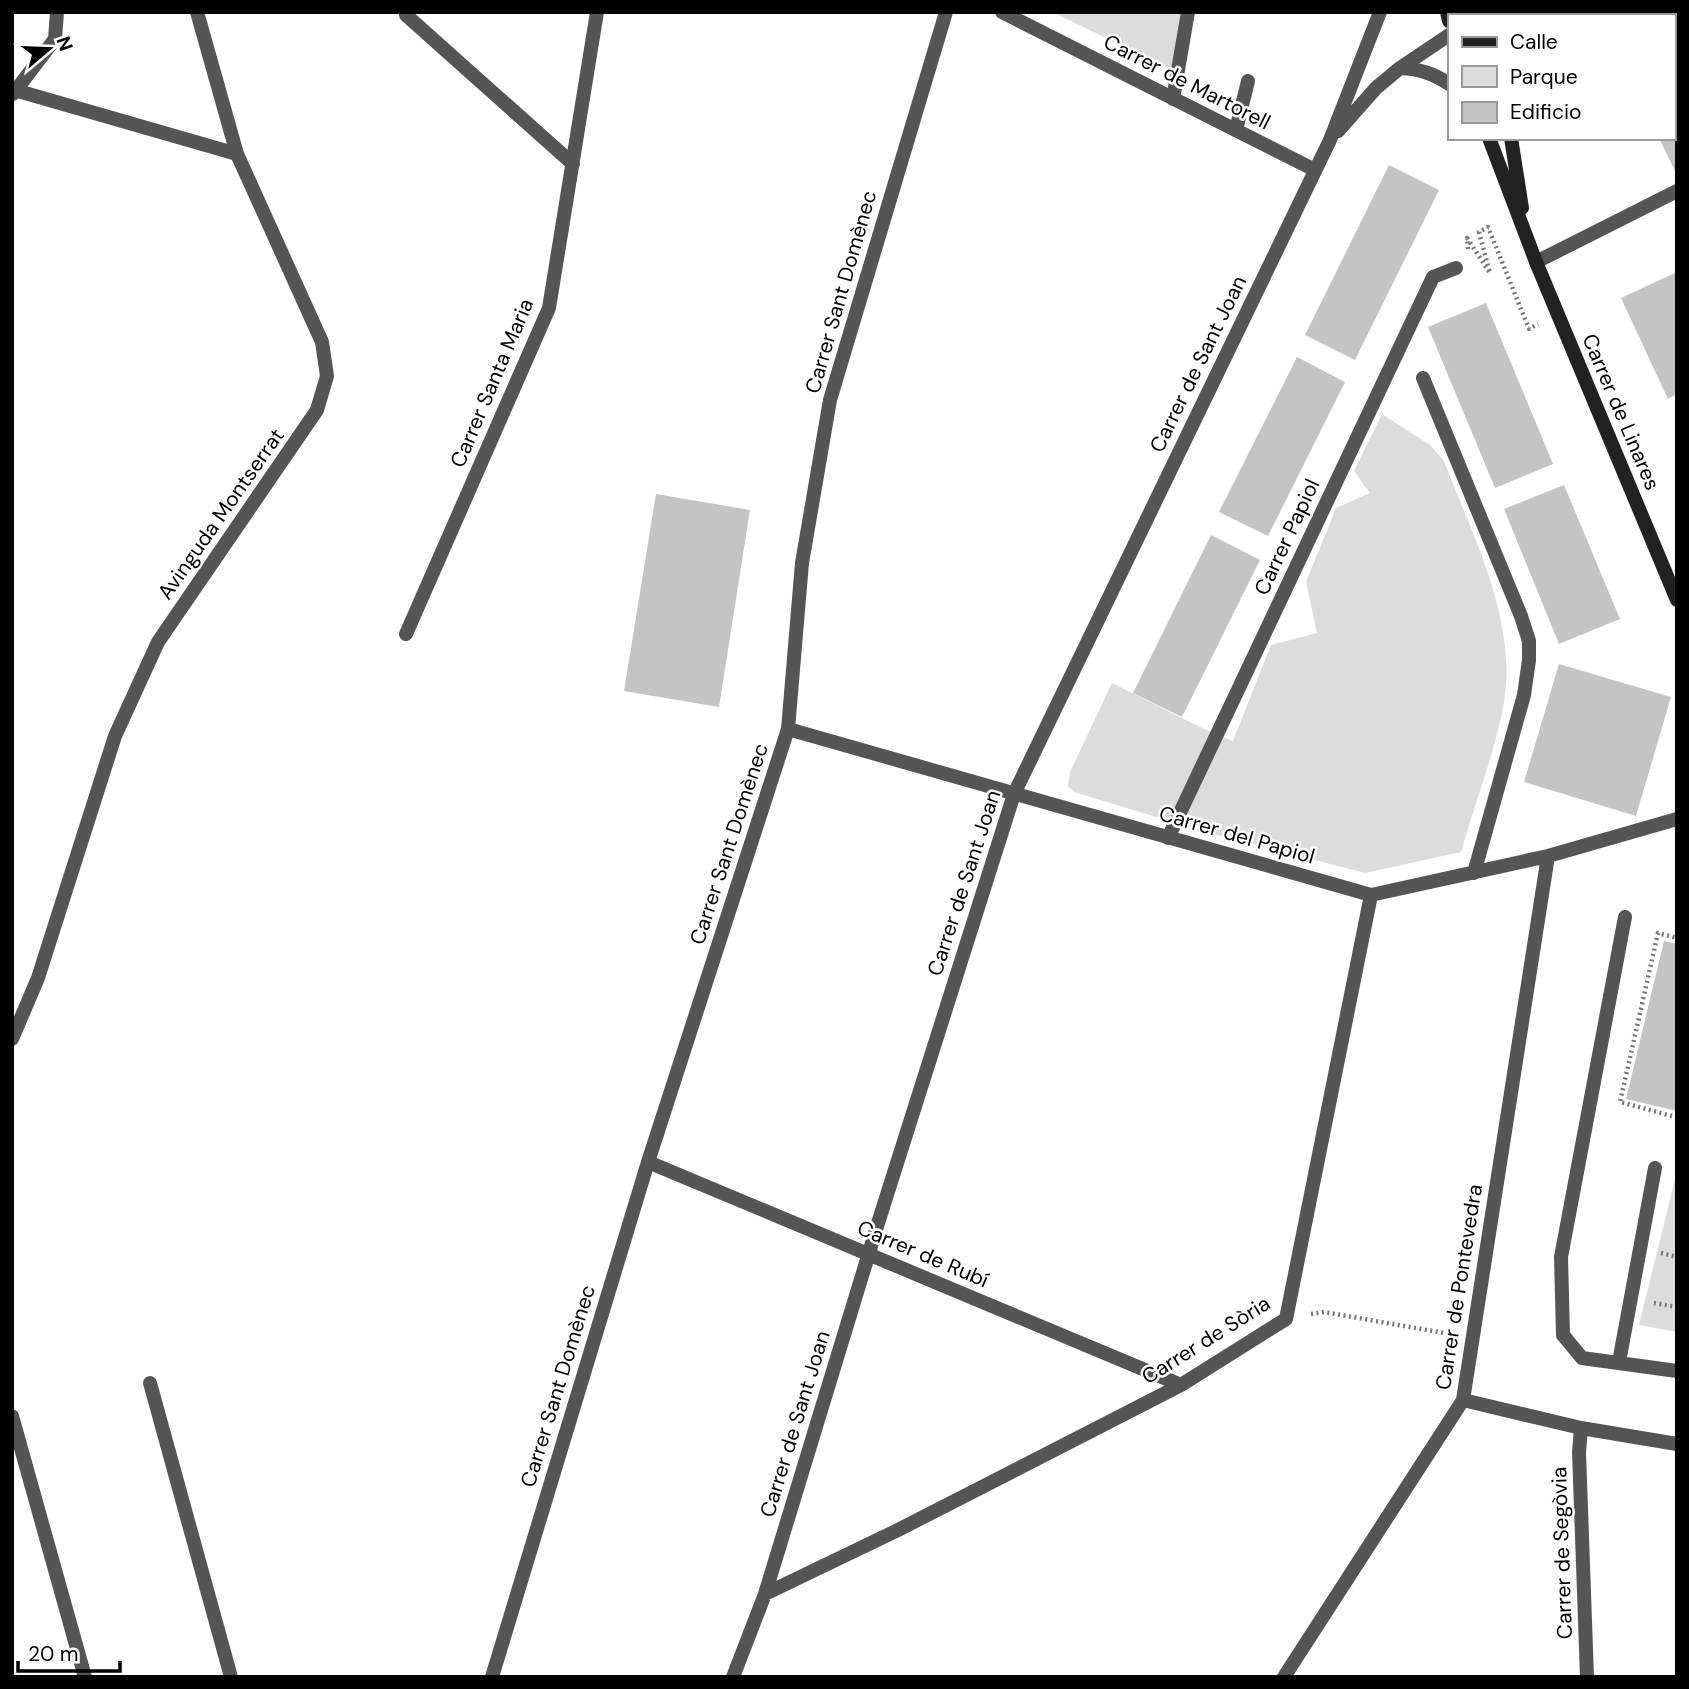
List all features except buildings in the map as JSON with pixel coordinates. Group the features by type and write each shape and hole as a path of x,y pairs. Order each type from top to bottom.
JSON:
{"street":[{"path":"57,12 55,39 15,93 237,154"},
{"name":"Avinguda Montserrat","path":"12,1039 38,978 115,736 158,642 317,410 327,376 322,342 237,154 197,12"},
{"path":"406,12 406,15 573,164"},
{"name":"Carrer Santa Maria","path":"406,634 549,308 597,12"},
{"name":"Carrer Sant Domènec","path":"492,1677 648,1162 788,729 802,563 830,400 946,12"},
{"name":"Carrer de Martorell","path":"1002,12 1315,170"},
{"path":"1173,99 1188,12"},
{"name":"Carrer de Sant Joan","path":"733,1677 765,1594 1014,793 1330,140 1380,12"},
{"name":"Carrer de Sant Joan","path":"1330,140 1376,88 1448,36"},
{"path":"1400,68 1428,72 1448,83"},
{"path":"1236,130 1248,81"},
{"name":"Carrer de Linares","path":"1490,140 1527,240 1677,600"},
{"name":"Carrer de Linares","path":"1511,140 1527,240"},
{"path":"1536,262 1677,191"},
{"name":"Carrer Papiol","path":"1168,838 1433,277 1456,268"},
{"path":"1423,378 1529,641 1524,695 1474,873"},
{"name":"Carrer del Papiol","path":"788,729 1371,895 1548,856 1677,818"},
{"name":"Carrer de Pontevedra","path":"1284,1677 1463,1400 1548,856"},
{"name":"Carrer de Sòria","path":"765,1594 898,1530 1181,1385 1286,1319 1371,895"},
{"path":"1625,917 1561,1257 1563,1335 1582,1359 1677,1371"},
{"name":"Carrer de Rubí","path":"648,1162 1181,1385"},
{"path":"1619,1362 1655,1168"},
{"path":"150,1382 231,1677"},
{"path":"1463,1400 1581,1428 1677,1444"},
{"path":"12,1416 85,1677"},
{"name":"Carrer de Segòvia","path":"1581,1428 1579,1452 1587,1677"}],"path":[{"path":"1479,232 1488,227 1529,329 1557,313"},
{"path":"1672,1116 1619,1102 1658,933 1677,938"},
{"path":"1656,1252 1677,1257"},
{"path":"1646,1302 1677,1307"},
{"path":"1324,1312 1437,1330"}],"green space":[{"path":"1052,12 1188,12 1179,73"},
{"path":"1382,414 1430,445 1444,461 1481,553 1500,616 1506,680 1502,713 1461,852 1365,873 1199,830 1074,792 1068,786 1070,772 1112,683 1233,741 1271,645 1317,633 1306,582 1336,508 1370,493 1354,471"},
{"path":"1677,1171 1677,1332 1639,1325"}]}
